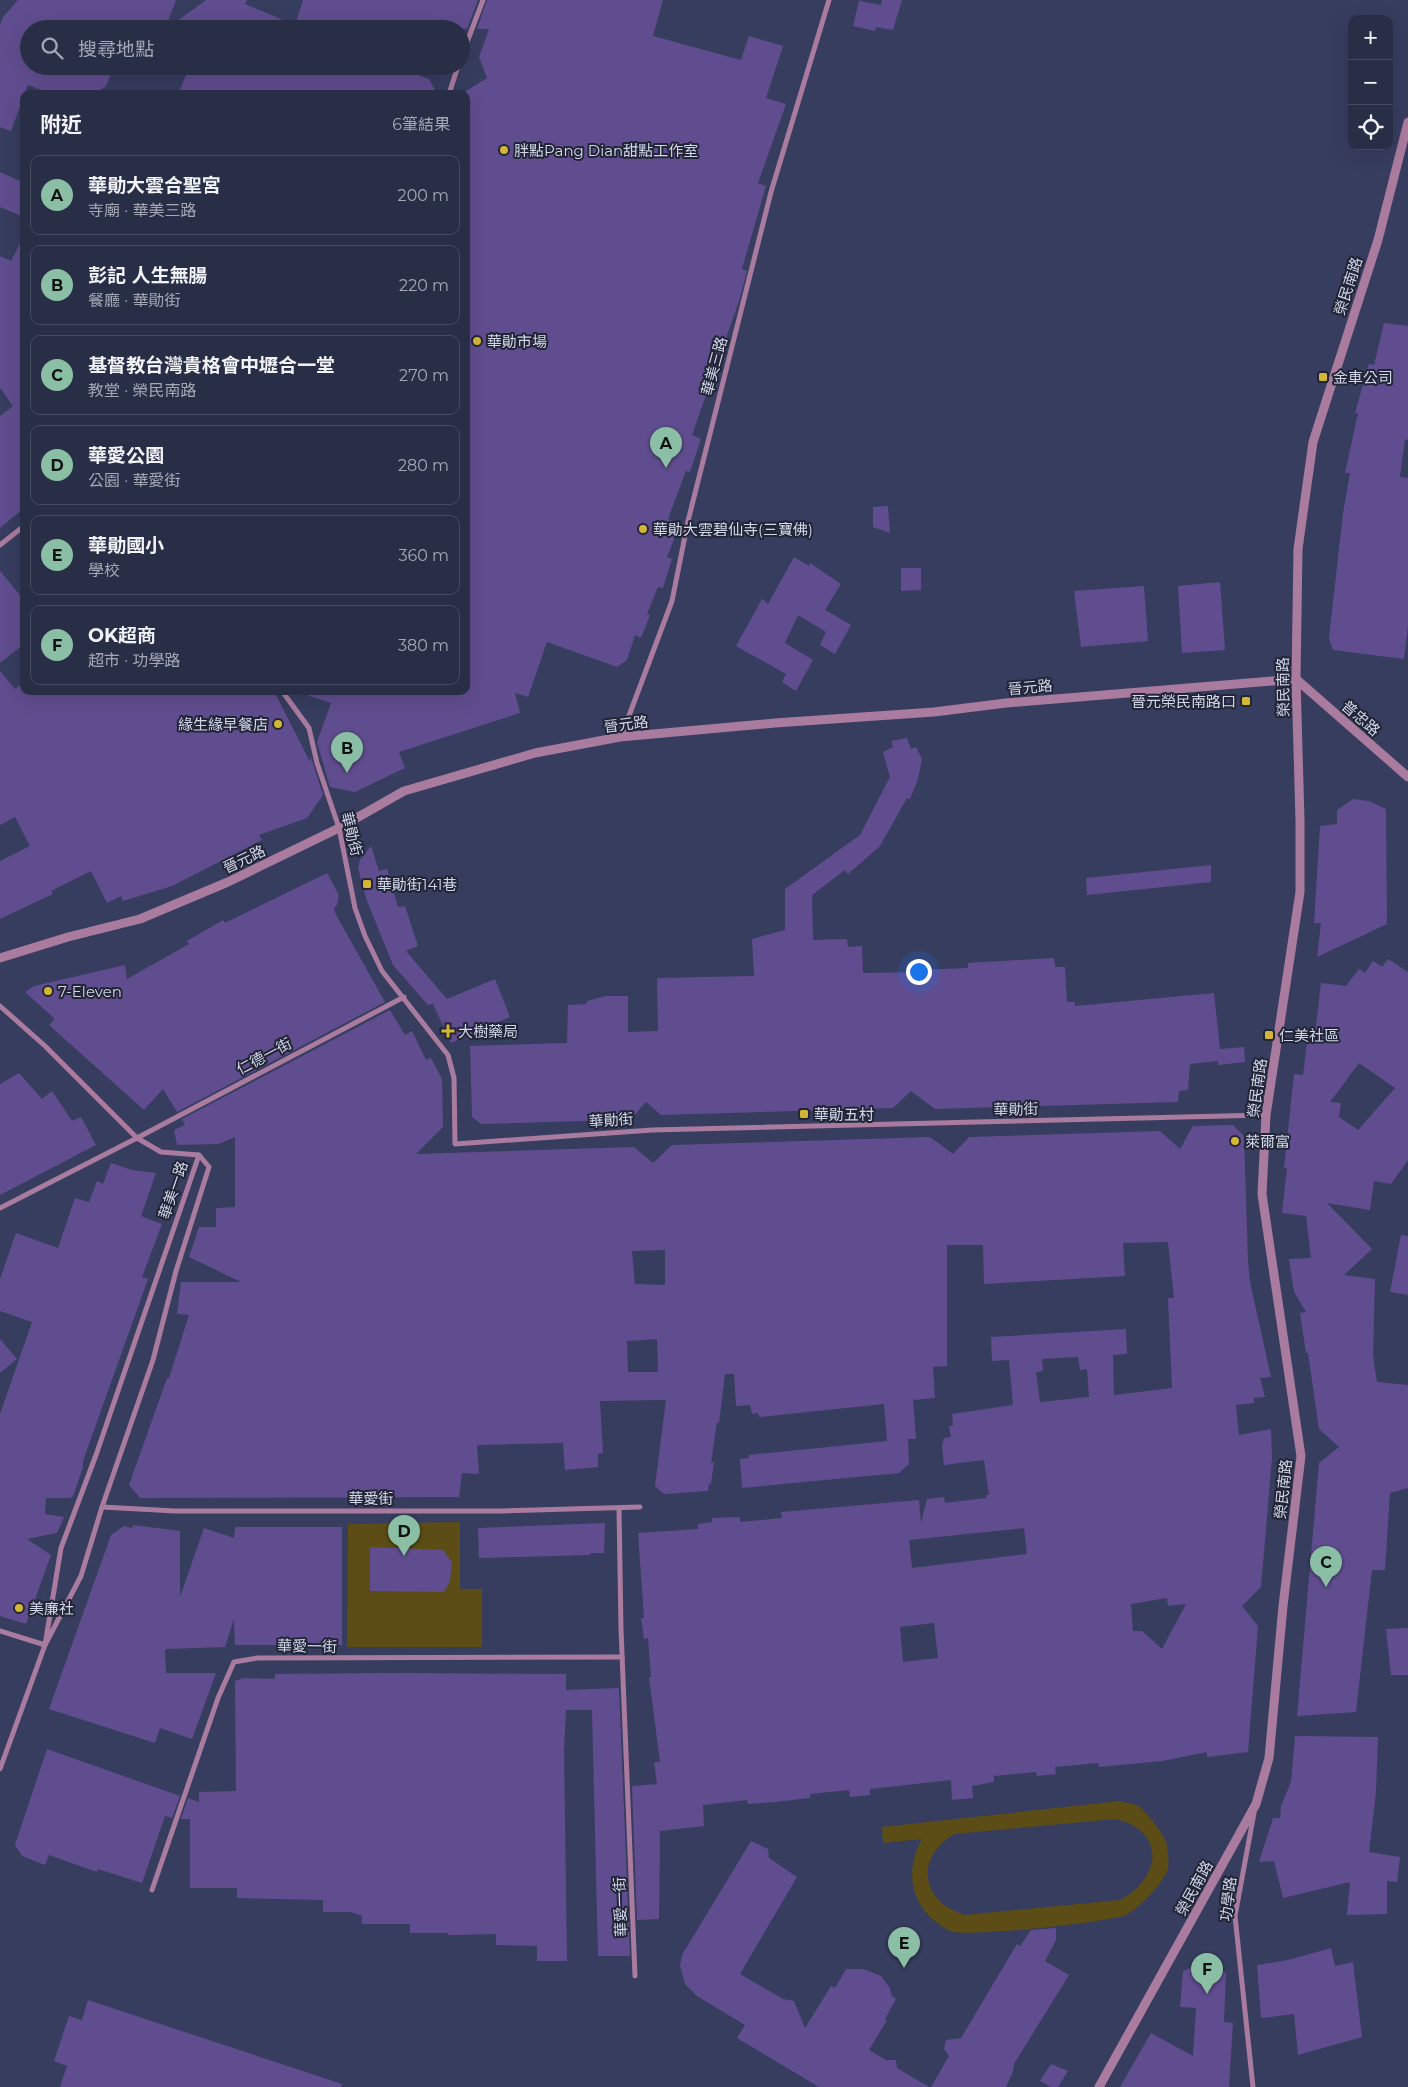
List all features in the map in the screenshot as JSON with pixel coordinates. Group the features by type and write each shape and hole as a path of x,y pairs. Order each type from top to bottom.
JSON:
{"street":[{"path":"470,33 482,0"},
{"name":"華美三路","path":"620,737 672,601 692,503 771,192 829,0"},
{"path":"450,90 455,75"},
{"name":"榮民南路","path":"1099,2087 1256,1804 1269,1758 1301,1456 1262,1194 1266,1115 1300,892 1296,679 1298,549 1313,442 1378,240 1408,122"},
{"path":"0,545 20,529"},
{"name":"晉元路","path":"0,958 140,919 228,882 340,828 404,791 535,753 620,737 775,723 934,712 1006,703 1296,679"},
{"name":"普忠路","path":"1296,679 1408,778"},
{"name":"華勛街","path":"285,695 309,728 316,764 340,828 355,908 365,936 382,971 448,1055 454,1078 455,1144 652,1130 1266,1115"},
{"name":"仁德一街","path":"0,1208 404,997"},
{"path":"0,1006 45,1046 136,1138 161,1152 199,1155"},
{"name":"華美一路","path":"0,1769 45,1645 81,1576 102,1507 152,1360 176,1271 209,1167 199,1155"},
{"name":"華美一路","path":"45,1645 61,1548 96,1455 199,1155"},
{"name":"華愛街","path":"102,1507 175,1511 640,1507"},
{"name":"華愛一街","path":"620,1508 622,1657 635,1976"},
{"path":"0,1631 45,1645"},
{"name":"華愛一街","path":"152,1890 218,1698 234,1662 271,1658 622,1657"},
{"name":"功學路","path":"1253,2087 1235,1916 1256,1804"}],"shaded area":[{"path":"460,1522 460,1589 482,1589 482,1647 347,1647 348,1524"},
{"path":"1120,1801 1138,1806 1159,1830 1167,1845 1168,1868 1166,1874 1151,1894 1138,1907 1126,1915 1037,1928 961,1933 950,1931 927,1914 915,1891 912,1879 913,1866 922,1839 883,1843 882,1827","holes":["1115,1819 1132,1825 1143,1833 1150,1844 1152,1855 1150,1868 1144,1880 1134,1891 1120,1900 965,1915 950,1909 939,1900 932,1890 928,1879 928,1867 933,1855 941,1844 954,1834"]}],"building":[{"path":"18,0 176,0 168,20 20,20 20,75 110,75 106,86 100,90 41,90 28,85 26,90 20,90 20,107 11,131 0,127 0,25 3,17"},
{"path":"206,0 247,0 245,4 283,20 178,20"},
{"path":"303,0 478,0 470,21 297,20"},
{"path":"487,0 663,0 653,36 741,60 749,36 783,46 766,98 786,104 758,183 766,186 742,269 747,271 740,298 692,435 701,439 690,472 686,471 668,519 680,524 667,557 672,559 663,588 658,587 647,614 650,615 641,638 635,635 627,660 617,667 547,642 528,697 515,693 520,713 399,752 405,768 355,792 330,787 317,742 331,703 307,695 470,695 470,90 468,90 487,78 479,57 489,29 477,29"},
{"path":"882,0 902,0 893,30 876,27 875,31 853,26 859,1 881,5"},
{"path":"186,75 418,75 429,79 435,90 180,90"},
{"path":"0,172 20,181 20,215 0,207"},
{"path":"20,244 20,511 0,528 0,416 13,406 0,388 0,256 11,261"},
{"path":"1384,323 1408,326 1408,440 1405,439 1400,477 1408,478 1408,626 1404,659 1333,650 1329,638 1343,513 1350,473 1345,473 1358,413 1355,413 1369,364 1374,365"},
{"path":"888,506 890,533 873,527 873,507"},
{"path":"794,557 809,566 810,563 841,584 825,610 851,625 835,654 820,645 826,632 798,615 785,643 813,660 796,691 782,682 786,674 736,646 762,599 768,604"},
{"path":"901,568 921,568 921,590 901,591"},
{"path":"0,571 20,595 20,647 0,663"},
{"path":"1220,582 1225,650 1182,653 1178,586"},
{"path":"1144,586 1148,641 1081,647 1074,591"},
{"path":"0,671 15,689 20,685 20,695 276,695 310,762 311,757 323,795 307,818 259,835 262,840 172,886 123,901 121,896 107,903 91,871 51,891 53,894 0,919 0,861 30,846 15,817 0,825"},
{"path":"907,738 911,749 916,747 922,759 918,779 910,799 907,798 880,846 848,874 845,870 812,895 813,940 847,939 848,947 862,946 863,973 920,972 920,970 968,968 968,963 1054,958 1055,967 1065,967 1067,1002 1075,1002 1075,1006 1214,993 1220,1049 1244,1047 1245,1062 1218,1065 1218,1061 1190,1064 1188,1090 1179,1091 1178,1102 935,1109 911,1091 893,1108 661,1115 646,1102 623,1128 618,1128 618,1120 481,1124 472,1117 470,1046 567,1043 568,1005 586,1004 587,1001 605,996 628,996 628,1032 658,1031 657,978 754,976 752,939 785,930 785,889 860,835 890,777 883,752 893,747 891,741"},
{"path":"1353,799 1369,801 1386,809 1387,924 1317,957 1321,923 1314,923 1320,826 1337,824 1337,810"},
{"path":"371,846 379,871 387,869 398,907 405,906 418,946 406,951 447,999 495,979 510,1017 451,1043 433,1004 428,1005 393,965 367,901 358,868 360,860"},
{"path":"1211,865 1211,882 1087,895 1086,878"},
{"path":"327,873 339,895 337,905 334,908 335,913 385,1002 177,1112 163,1089 144,1110 49,1025 55,1019 25,992 34,986 125,965 127,979 189,944 187,941 223,920 225,923"},
{"path":"1388,959 1408,972 1408,1160 1391,1184 1374,1181 1370,1210 1327,1203 1372,1249 1344,1275 1375,1279 1373,1356 1377,1382 1408,1385 1408,1488 1390,1493 1385,1570 1372,1570 1356,1712 1297,1716 1319,1463 1339,1447 1319,1429 1300,1313 1306,1312 1294,1292 1289,1259 1311,1258 1306,1216 1282,1213 1287,1168 1284,1168 1294,1074 1303,1075 1308,1033 1315,1034 1321,983 1346,986 1359,969 1365,973 1373,961 1382,967","holes":["1359,1063 1395,1088 1358,1130 1339,1117 1341,1103 1330,1102"]},
{"path":"390,1010 405,1035 412,1031 426,1060 431,1058 442,1079 443,1127 416,1154 634,1147 653,1163 672,1145 930,1137 953,1154 969,1137 1160,1131 1180,1149 1193,1126 1233,1125 1244,1136 1250,1282 1271,1377 1260,1378 1265,1397 1254,1398 1254,1403 1236,1405 1239,1435 1271,1429 1272,1458 1261,1587 1242,1606 1258,1626 1248,1752 1207,1757 1207,1752 1162,1761 1099,1767 1098,1763 1055,1767 1056,1774 1037,1776 1036,1772 994,1776 994,1782 972,1786 973,1798 952,1800 951,1780 870,1789 870,1795 850,1797 849,1790 810,1794 810,1798 775,1802 748,1804 747,1800 703,1805 704,1826 660,1831 659,1919 637,1920 632,1786 657,1784 654,1762 660,1762 649,1677 651,1677 648,1638 644,1639 641,1618 644,1618 638,1533 698,1529 698,1524 712,1522 712,1518 740,1517 740,1522 782,1518 781,1512 919,1500 921,1523 927,1499 944,1497 945,1503 986,1498 986,1495 989,1495 984,1460 944,1465 942,1446 944,1438 951,1437 949,1426 953,1426 952,1414 1013,1405 1009,1360 992,1361 991,1337 1126,1329 1127,1354 1113,1355 1114,1395 1172,1388 1168,1298 1174,1298 1168,1242 1123,1243 1125,1276 984,1284 983,1245 947,1245 947,1366 933,1367 935,1398 913,1400 916,1439 908,1439 909,1464 899,1473 742,1488 740,1459 749,1458 749,1455 887,1441 884,1404 759,1417 758,1413 752,1414 750,1405 736,1406 734,1374 725,1374 719,1423 717,1422 711,1463 714,1462 711,1484 709,1483 708,1491 664,1494 655,1486 666,1400 600,1401 603,1453 598,1454 598,1467 565,1470 563,1443 477,1445 479,1474 462,1473 459,1497 140,1498 129,1485 167,1378 169,1378 189,1315 177,1314 181,1282 241,1282 189,1257 199,1227 216,1227 216,1208 235,1207 235,1137 219,1144 177,1145 174,1130 185,1125 182,1119","holes":["665,1250 665,1285 635,1284 632,1251","657,1339 658,1372 628,1372 627,1341","1078,1357 1080,1370 1087,1369 1089,1397 1040,1402 1036,1372 1043,1371 1042,1359","1024,1528 1027,1554 912,1568 909,1540","1167,1598 1168,1606 1186,1604 1162,1649 1142,1631 1133,1631 1131,1604","934,1623 938,1658 903,1662 900,1627"]},
{"path":"19,1073 42,1099 52,1091 72,1121 81,1117 96,1145 0,1195 0,1084"},
{"path":"111,1163 132,1170 156,1173 141,1216 162,1224 142,1277 148,1279 83,1461 83,1467 74,1494 71,1498 46,1498 45,1514 64,1517 57,1533 27,1539 51,1555 26,1624 0,1616 0,1414 32,1322 0,1311 0,1279 16,1233 58,1248 75,1198 89,1202 97,1181 103,1184"},
{"path":"1401,1235 1408,1236 1408,1295 1390,1292"},
{"path":"0,1339 17,1359 0,1373"},
{"path":"605,1523 604,1553 479,1558 478,1528"},
{"path":"133,1525 180,1531 180,1597 204,1528 234,1538 235,1527 342,1527 342,1645 235,1645 234,1619 225,1647 165,1649 166,1673 216,1673 192,1739 160,1728 155,1743 49,1709 111,1535 124,1526 132,1528"},
{"path":"370,1547 443,1550 452,1562 450,1581 444,1592 370,1591"},
{"path":"1408,1628 1408,1675 1391,1675 1386,1629"},
{"path":"275,1674 566,1674 566,1690 619,1688 630,1956 598,1956 592,1710 566,1710 564,1750 567,1961 537,1961 537,1946 496,1945 496,1934 448,1935 448,1933 410,1933 410,1924 362,1924 362,1916 351,1912 323,1912 323,1900 237,1898 237,1888 190,1888 190,1819 181,1819 188,1798 199,1802 199,1792 236,1791 235,1681 244,1678 275,1679"},
{"path":"1295,1736 1378,1737 1376,1792 1369,1852 1400,1857 1397,1882 1387,1881 1387,1914 1347,1915 1350,1882 1283,1898 1274,1861 1259,1862 1273,1818 1280,1818 1281,1806 1291,1782"},
{"path":"47,1749 180,1796 172,1818 165,1816 142,1883 98,1869 97,1872 49,1855 45,1865 22,1856 15,1845"},
{"path":"751,1841 768,1849 769,1858 797,1877 740,1974 783,1999 794,2001 805,2028 831,1986 835,1988 846,1969 864,1969 881,1976 890,1988 892,1996 896,1999 885,2019 887,2020 869,2050 886,2060 896,2060 897,2068 929,2087 819,2087 737,2038 745,2025 697,1996 685,1984 680,1966 682,1955"},
{"path":"1056,1928 1056,1940 1045,1961 1069,1975 1014,2064 1013,2072 1006,2087 931,2087 949,2056 944,2049 946,2040 961,2038 1017,1944 1020,1946 1031,1930"},
{"path":"1331,1948 1335,1966 1353,1962 1362,2037 1298,2055 1294,2014 1261,2018 1257,1965 1288,1960"},
{"path":"1192,1967 1216,1968 1226,1973 1224,2022 1233,2023 1229,2087 1120,2087 1151,2033 1193,2056 1196,2008 1180,2007 1183,1971"},
{"path":"88,2000 342,2084 341,2087 60,2087 67,2066 54,2061 69,2016 82,2020"},
{"path":"1051,2064 1068,2071 1058,2087 1051,2087 1040,2081"}],"place":[{"name":"胖點Pang Dian甜點工作室","path":"504,150"},
{"name":"華勛市場","path":"477,341"},
{"name":"金車公司","path":"1323,377"},
{"name":"華勛大雲合聖宮","path":"666,468"},
{"name":"華勛大雲碧仙寺(三寶佛)","path":"643,529"},
{"name":"晉元榮民南路口","path":"1246,701"},
{"name":"緣生緣早餐店","path":"278,724"},
{"name":"彭記 人生無腸","path":"347,773"},
{"name":"華勛街141巷","path":"367,884"},
{"name":"7-Eleven","path":"48,991"},
{"name":"大樹藥局","path":"448,1031"},
{"name":"仁美社區","path":"1269,1035"},
{"name":"華勛五村","path":"804,1114"},
{"name":"萊爾富","path":"1235,1141"},
{"name":"華愛公園","path":"404,1556"},
{"name":"基督教台灣貴格會中壢合一堂","path":"1326,1587"},
{"name":"美廉社","path":"19,1608"},
{"name":"華勛國小","path":"904,1968"},
{"name":"OK超商","path":"1207,1994"}]}
